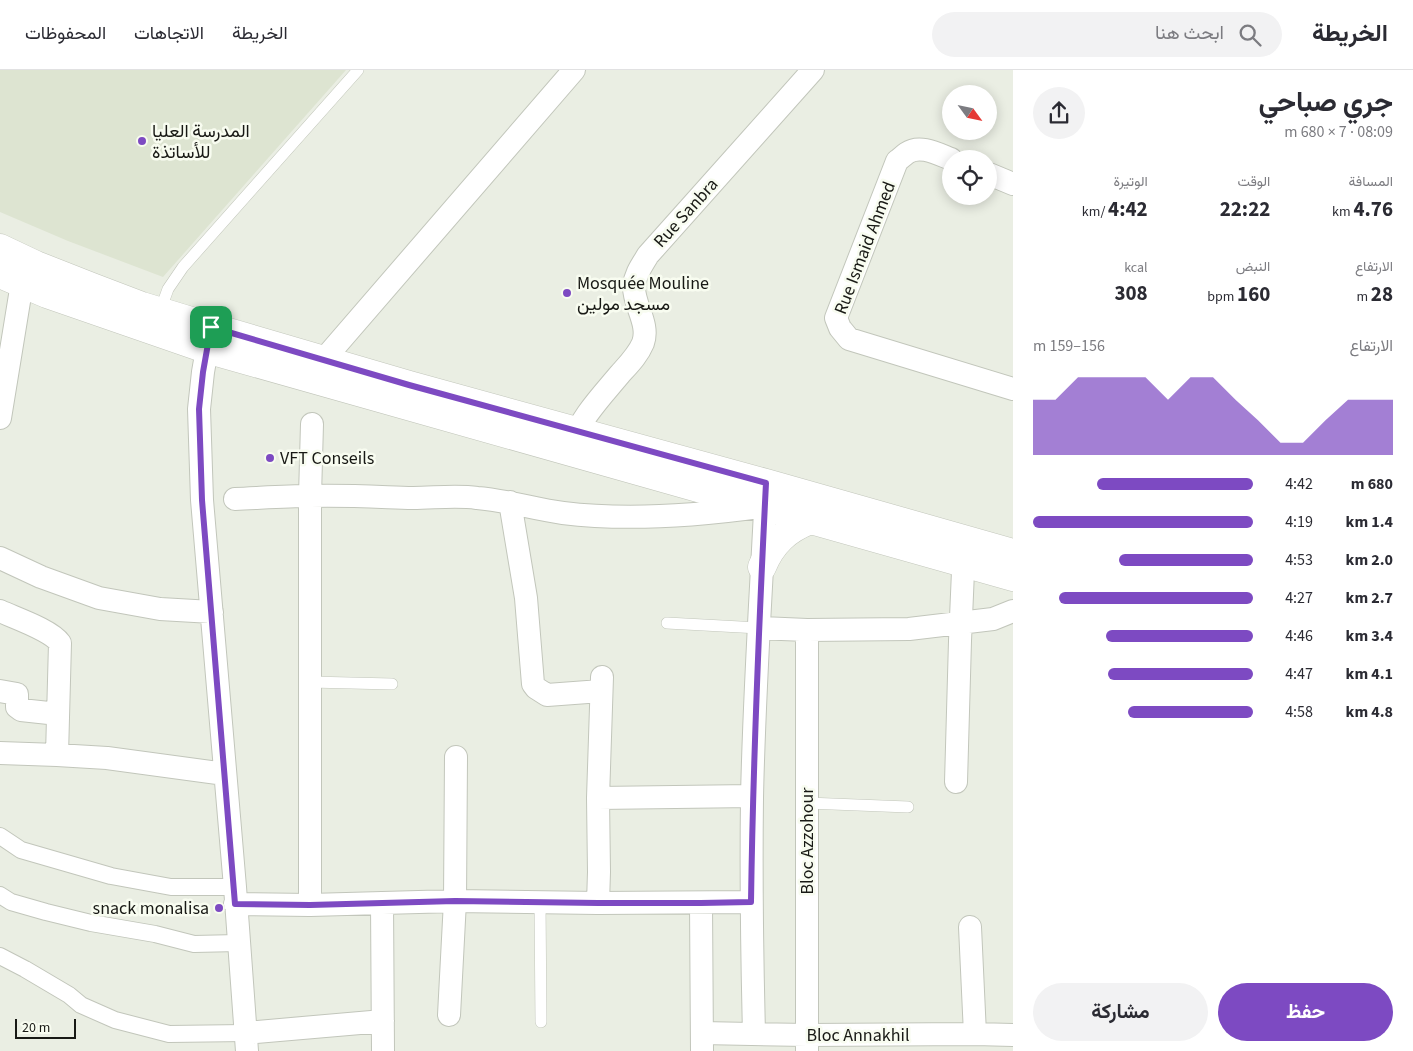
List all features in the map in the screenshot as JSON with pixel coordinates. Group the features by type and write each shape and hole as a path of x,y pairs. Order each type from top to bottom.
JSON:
{"main road":[{"path":"0,248 36,265 160,312 208,338"},
{"path":"11,279 47,294 316,368 409,385 572,441 964,551 1013,577"},
{"path":"766,495 811,520 964,551 1013,553"},
{"path":"762,567 773,545 782,536 811,520"}],"street":[{"path":"316,368 574,70"},
{"name":"Rue Sanbra","path":"572,441 587,413 637,355 644,341 645,331 634,288 636,276 648,255 813,70"},
{"name":"Rue Ismaid Ahmed","path":"942,156 916,149 907,152 898,161 836,318 840,328 849,339 1013,389"},
{"path":"997,177 1013,184"},
{"path":"0,418 11,279"},
{"path":"208,338 199,409 202,500 226,774 246,1042"},
{"path":"310,905 310,496 312,424"},
{"path":"235,498 310,496 475,497 545,510 586,515 646,517 718,513 766,495 758,628 752,796 751,902 754,1033"},
{"path":"510,502 526,598 533,684 547,695 601,684 598,903"},
{"path":"956,782 964,551"},
{"path":"0,558 40,577 99,598 160,608 212,612"},
{"path":"0,611 47,632 56,637 60,643 57,755"},
{"path":"758,628 807,630 910,629 993,620 1013,611"},
{"name":"Bloc Azzohour","path":"807,630 807,1043"},
{"path":"0,691 17,694 17,707 21,710 58,714"},
{"path":"0,753 107,758 226,774"},
{"path":"449,1015 455,901 456,757"},
{"path":"598,798 752,796"},
{"path":"0,836 21,850 111,876 171,887 310,905 455,901 598,903 751,902"},
{"path":"0,895 11,902 46,912 92,923 155,934 194,944 238,944"},
{"path":"382,903 383,1051"},
{"path":"701,903 702,1042"},
{"path":"966,1040 970,927"},
{"path":"0,956 69,995 81,1005 115,1020 169,1034 246,1042 383,1021"},
{"name":"Bloc Annakhil","path":"702,1042 754,1033 807,1043 966,1040 1013,1035"}],"lane":[{"path":"160,312 168,289 182,267 358,70"},
{"path":"667,623 758,628"},
{"path":"310,682 392,684"},
{"path":"807,803 908,807"},
{"path":"540,902 541,1022"}],"shaded area":[{"name":"المدرسة العليا للأساتذة","path":"0,70 346,70 163,277 68,241 0,212"}],"place":[{"name":"المدرسة العليا للأساتذة","path":"142,141"},
{"name":"Mosquée Mouline مسجد مولين","path":"567,293"},
{"name":"VFT Conseils","path":"270,458"},
{"name":"snack monalisa","path":"219,908"}],"route":[{"path":"211,327 409,385 766,483 758,628 752,796 751,902 598,903 455,901 310,905 235,904 226,774 202,500 199,409 206,349 211,327"}]}
